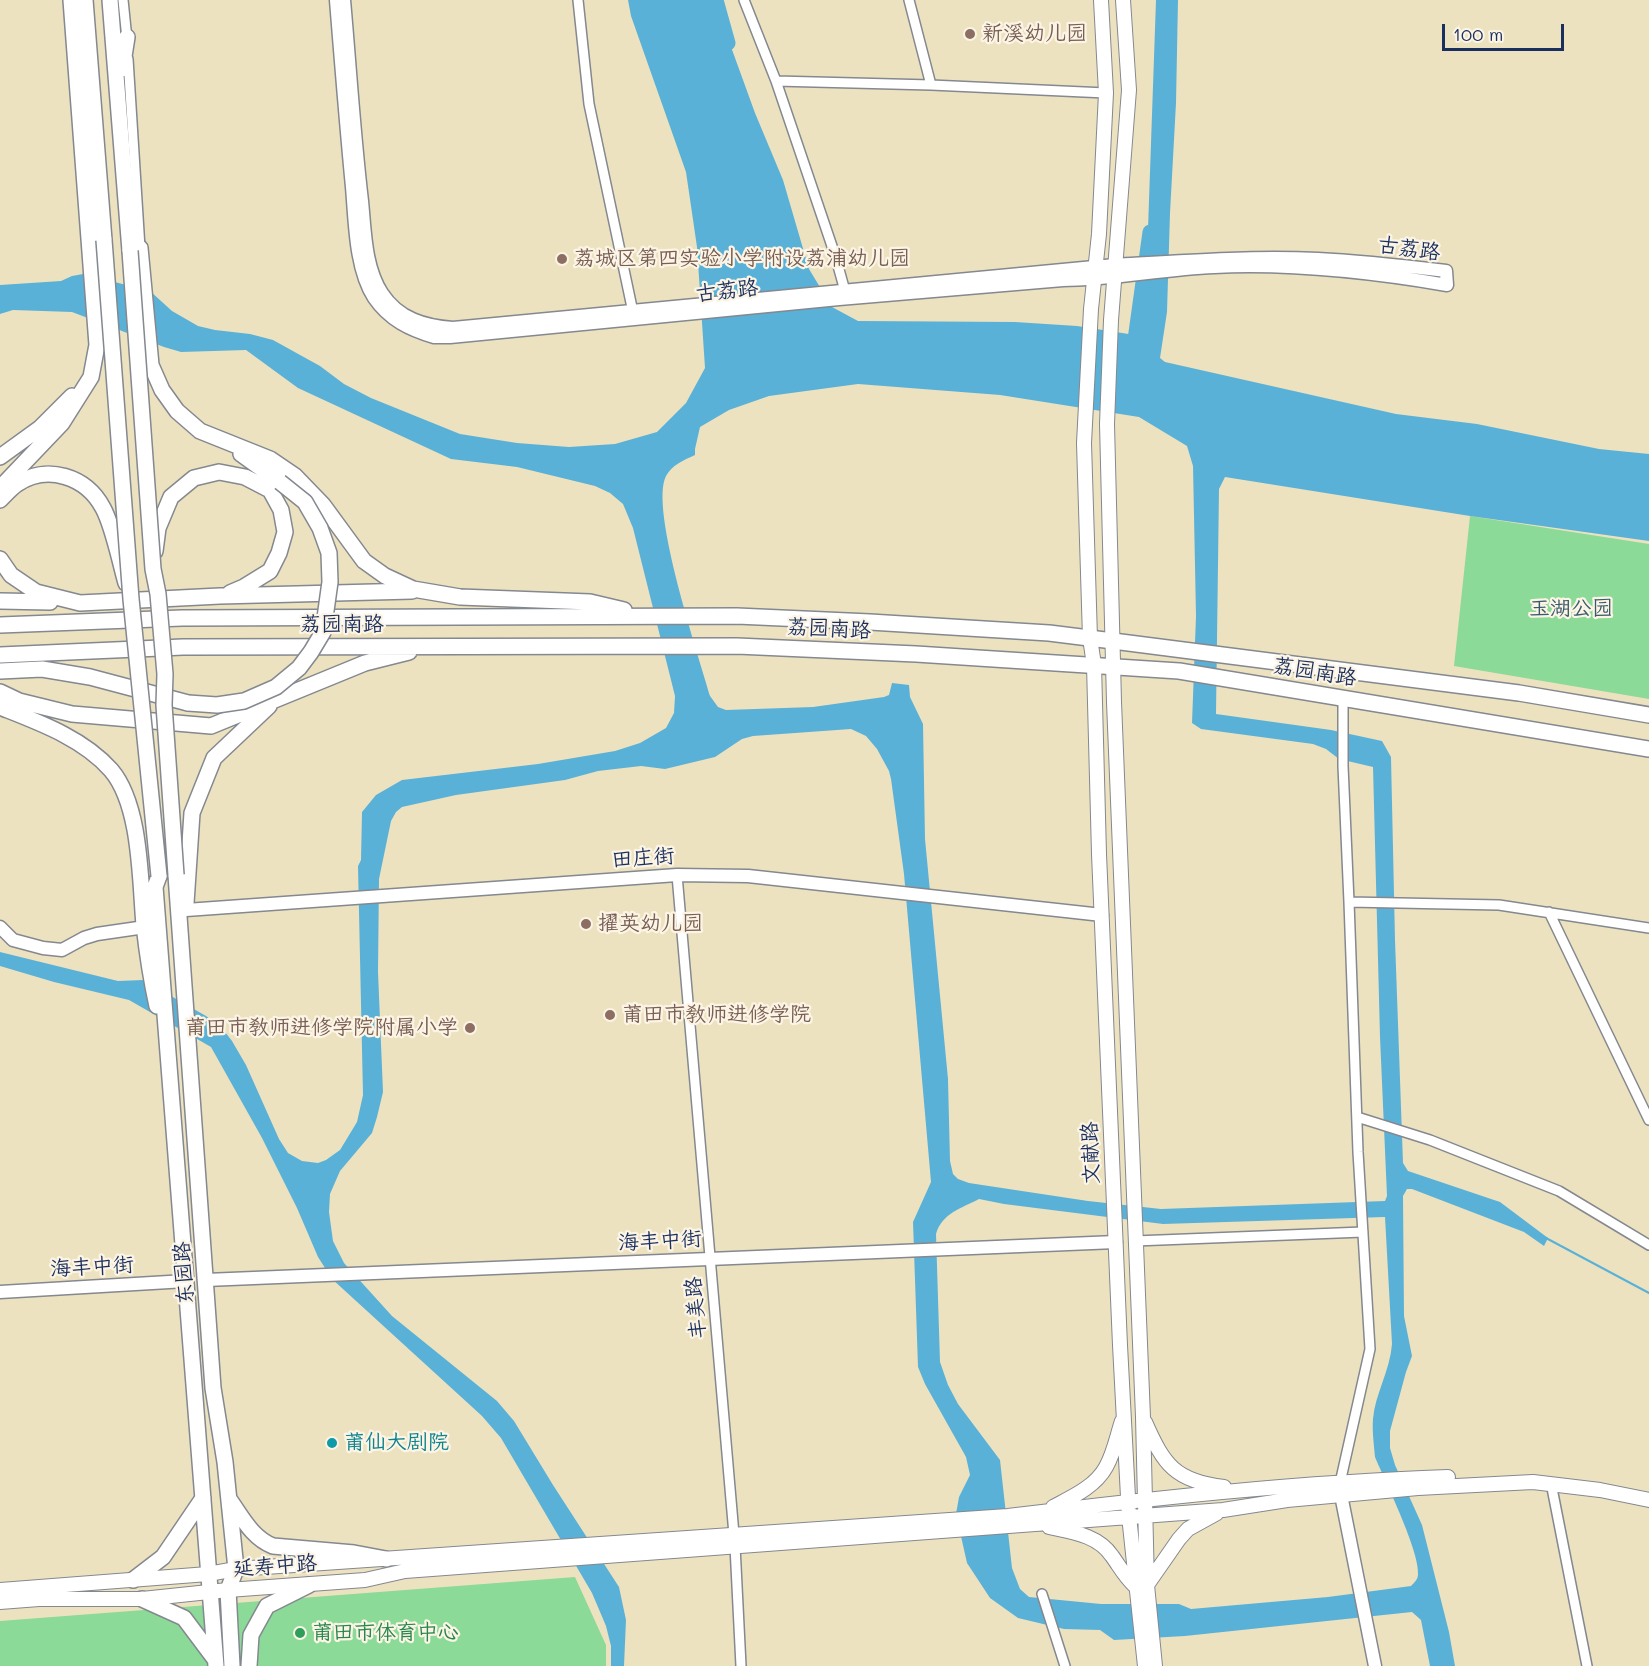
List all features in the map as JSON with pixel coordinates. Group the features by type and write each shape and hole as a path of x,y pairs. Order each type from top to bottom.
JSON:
{"main road":[{"path":"0,488 62,423 91,376 97,345 71,0"},
{"path":"86,0 131,598"},
{"path":"110,0 118,99 151,365 162,390 177,411 200,431 270,459 295,476 323,505 364,561 384,576 413,589 460,597 590,602 648,616"},
{"name":"文献路","path":"1101,0 1106,93 1099,234 1091,309 1084,443 1090,638 1094,665 1102,915 1129,1516 1142,1589"},
{"path":"1123,0 1129,90 1111,320 1107,417 1113,641 1143,1417 1142,1589 1149,1659"},
{"path":"118,99 127,37"},
{"path":"135,250 153,569"},
{"path":"0,457 40,428 91,376"},
{"path":"0,671 42,669 90,677 188,704 218,705 244,701 276,687 299,668 323,632 330,582 329,553 320,528 305,502 220,439"},
{"path":"153,569 158,528 171,497 194,478 219,472 245,477 270,490 282,510 285,532 270,571 244,587 220,596"},
{"path":"0,500 15,485 31,477 57,473 93,492 104,509 131,598"},
{"path":"0,559 11,575 36,592 80,603"},
{"name":"东园路","path":"153,569 158,594 165,674 164,705 183,984 194,1096 213,1388 229,1498 236,1569 228,1590 232,1666"},
{"path":"0,601 80,603 220,596 424,591"},
{"name":"东园路","path":"131,598 159,876 155,887 215,1663"},
{"name":"荔园南路","path":"0,625 182,618 648,616 737,616 870,622 1049,633 1520,693 1649,715"},
{"path":"0,692 19,701 72,714 211,726 365,663 432,646"},
{"name":"荔园南路","path":"0,655 183,647 432,646 737,646 916,654 1179,671 1649,749"},
{"path":"183,984 192,813 214,758 275,700"},
{"path":"0,706 78,742 109,768 116,777 134,819 151,978 168,1054"},
{"path":"134,819 192,813"},
{"path":"1041,1518 1097,1479 1107,1466 1125,1414"},
{"path":"1143,1417 1160,1454 1181,1475 1196,1483 1249,1491"},
{"path":"947,1526 1008,1516 1041,1518 1129,1500 1249,1491 1341,1489 1520,1475 1559,1476 1603,1481 1649,1491"},
{"path":"1420,1483 1551,1483 1649,1500"},
{"path":"550,1554 1041,1518 1144,1516 1223,1510 1341,1489"},
{"path":"133,1580 163,1557 203,1498"},
{"path":"229,1498 251,1531 273,1546 386,1559"},
{"path":"1142,1589 1188,1529 1223,1510"},
{"path":"1041,1518 1083,1534 1106,1548 1125,1577 1142,1589"},
{"name":"延寿中路","path":"0,1590 208,1574 236,1569 386,1559 550,1554"},
{"name":"延寿中路","path":"0,1602 39,1599 142,1599 309,1585 365,1580 405,1571 550,1554"},
{"path":"249,1666 250,1635 267,1606 309,1585"},
{"path":"142,1599 184,1618 215,1663"}],"street":[{"path":"123,0 127,37 135,250"},
{"name":"古荔路","path":"336,0 362,269 374,297 381,306 405,327 434,337 840,294 1256,258 1318,259 1446,271 1447,285 1379,273 1279,266 1204,267 1148,272 1115,271"},
{"name":"古荔路","path":"344,0 367,246 374,277 389,302 417,322 453,328 640,315"},
{"path":"578,0 589,104 640,315"},
{"path":"744,0 776,81 835,255 840,294"},
{"path":"909,0 931,85"},
{"path":"776,81 1106,93"},
{"path":"1343,698 1343,766 1352,902 1357,1117 1370,1349 1341,1489 1374,1666"},
{"name":"田庄街","path":"186,910 677,875 748,876 1102,915"},
{"name":"丰美路","path":"677,875 734,1541 741,1666"},
{"path":"1352,902 1499,904 1649,928"},
{"path":"1549,912 1649,1120"},
{"path":"0,927 13,940 43,948 62,950 97,934 144,927"},
{"path":"1357,1117 1431,1140 1559,1191 1649,1245"},
{"path":"1135,1241 1363,1232"},
{"name":"海丰中街","path":"206,1280 1116,1242"},
{"name":"海丰中街","path":"0,1292 186,1281"},
{"path":"1551,1483 1587,1666"},
{"path":"1042,1594 1065,1666"}],"green space":[{"name":"玉湖公园","path":"1470,516 1649,544 1649,699 1454,666"},
{"name":"莆田市体育中心","path":"575,1577 606,1645 606,1666 0,1666 0,1621"}],"water":[{"path":"628,0 714,0 755,113 783,180 809,269 832,307 858,321 1015,322 1077,326 1135,335 1145,315 1156,0 1178,0 1167,312 1160,358 1165,362 1396,414 1477,424 1599,449 1649,454 1649,541 1470,516 1225,477 1219,489 1216,714 1331,730 1382,741 1391,757 1403,1163 1408,1171 1500,1202 1548,1238 1544,1246 1524,1232 1412,1189 1407,1189 1403,1196 1404,1316 1412,1356 1390,1431 1390,1448 1395,1465 1422,1525 1449,1632 1455,1666 1430,1666 1421,1620 1412,1612 1185,1636 1114,1640 1100,1630 1064,1629 1018,1618 990,1598 967,1563 956,1514 959,1497 970,1475 966,1457 925,1384 918,1367 913,1222 931,1182 904,874 891,779 877,749 866,736 851,729 753,736 742,739 715,757 665,769 641,766 598,771 565,780 456,795 402,807 391,821 379,879 378,972 383,1092 372,1133 340,1171 330,1194 329,1212 333,1241 344,1263 392,1316 497,1401 514,1421 619,1587 626,1620 624,1666 611,1666 611,1646 606,1626 592,1593 501,1438 482,1416 332,1279 318,1257 297,1208 262,1138 211,1047 129,1000 0,966 0,952 118,981 143,980 206,1016 222,1028 232,1041 288,1153 302,1161 318,1163 340,1150 357,1122 363,1095 358,866 361,860 362,812 376,795 402,780 538,764 615,751 640,743 666,728 674,713 675,696 633,528 623,504 610,493 595,486 517,467 451,459 298,388 246,350 181,352 72,312 13,310 0,314 0,285 61,281 83,274 150,291 172,311 198,326 273,340 371,398 460,434 517,443 569,447 615,444 657,432 686,403 705,368 697,247 686,172 631,16","holes":["858,384 1000,395 1139,417 1187,446 1193,466 1196,616 1192,723 1201,729 1313,744 1326,749 1339,759 1373,767 1380,1037 1387,1196 1385,1201 1161,1209 1088,1201 969,1183 958,1179 953,1174 950,1161 948,1079 925,839 923,724 910,697 909,685 892,683 889,695 884,697 813,707 726,710 718,707 710,696 687,618 664,519 663,493 666,476 675,466 695,455 700,427 729,410 769,396","979,1199 1163,1224 1385,1217 1392,1344 1374,1410 1373,1438 1375,1457 1414,1550 1418,1574 1414,1583 1411,1586 1328,1597 1191,1609 1179,1604 1101,1604 1029,1597 1020,1589 1012,1568 1000,1460 958,1404 940,1362 936,1234 948,1216"]}],"waterway":[{"path":"716,0 728,43"},
{"path":"1133,354 1150,232"},
{"path":"1546,1238 1649,1293"}],"place":[{"name":"新溪幼儿园","path":"970,34"},
{"name":"荔城区第四实验小学附设荔浦幼儿园","path":"562,259"},
{"name":"擢英幼儿园","path":"586,924"},
{"name":"莆田市教师进修学院","path":"610,1015"},
{"name":"莆田市教师进修学院附属小学","path":"470,1028"},
{"name":"莆仙大剧院","path":"332,1443"},
{"name":"莆田市体育中心","path":"300,1633"}]}
